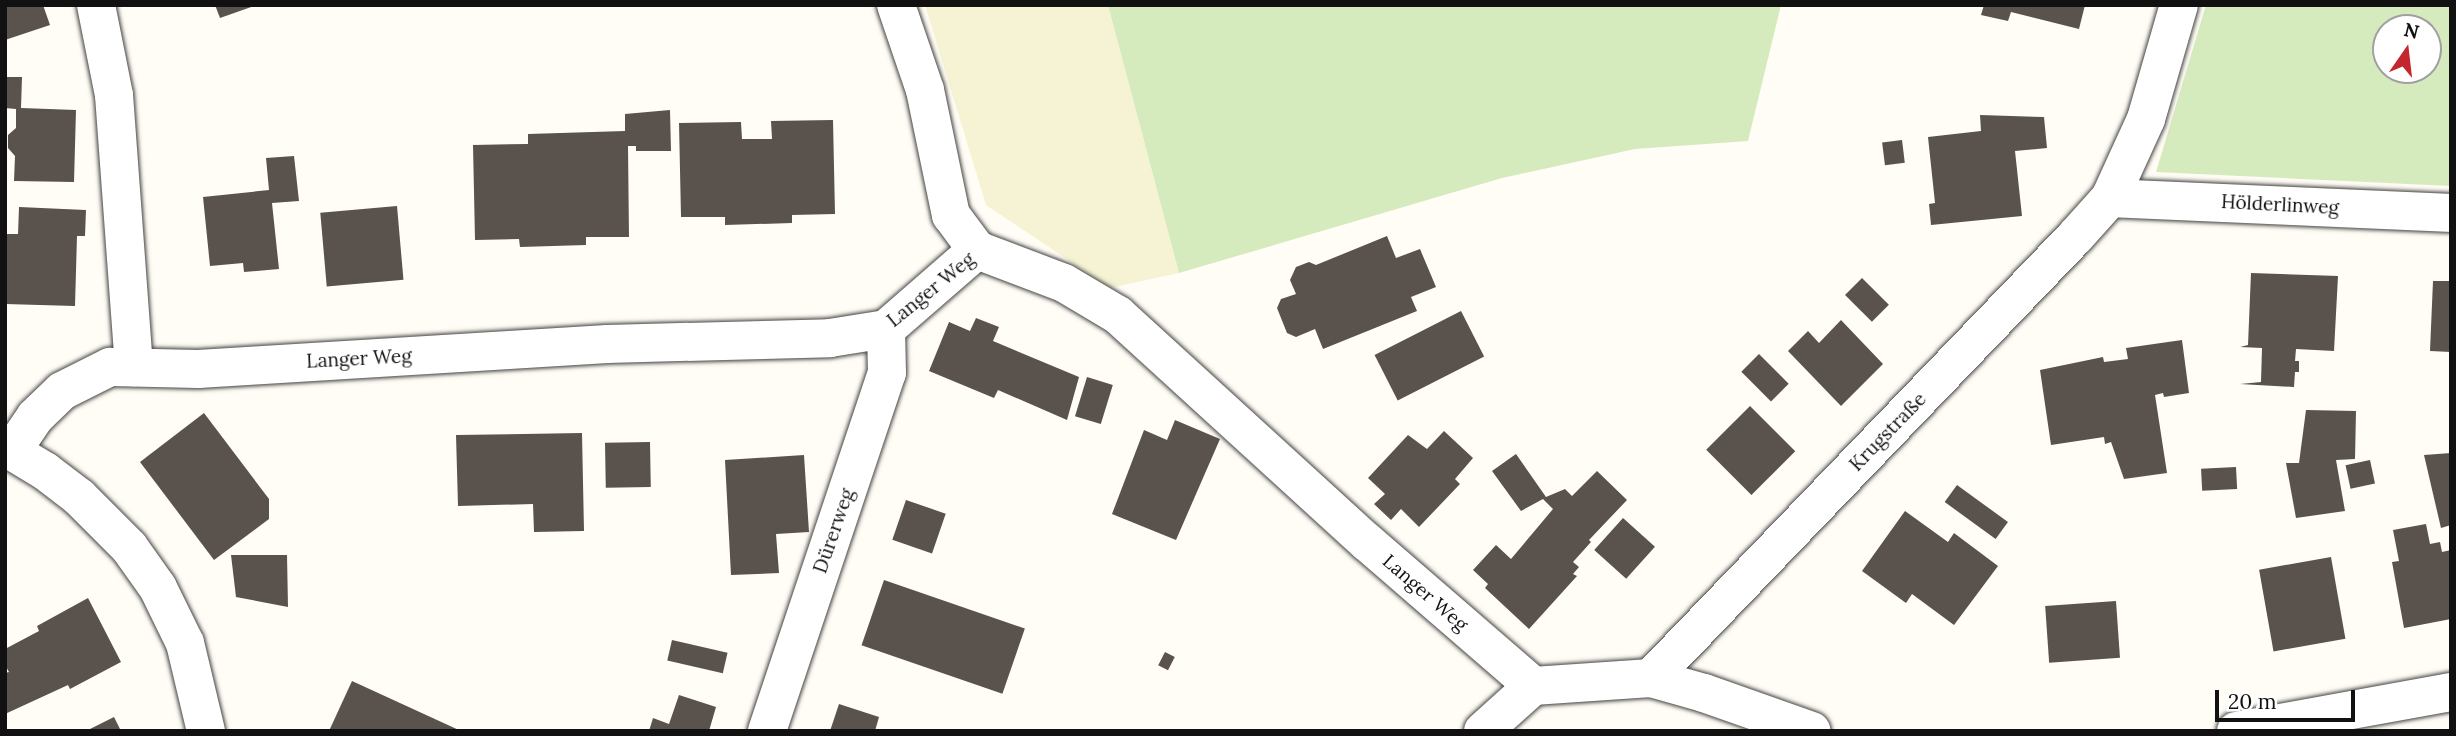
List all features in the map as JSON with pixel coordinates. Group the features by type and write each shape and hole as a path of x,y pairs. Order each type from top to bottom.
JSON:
{"street":[{"path":"96,5 114,95 134,367"},
{"path":"896,5 925,90 951,215 977,250"},
{"name":"Krugstraße","path":"1651,678 2076,237 2109,198 2146,119 2179,5"},
{"name":"Hölderlinweg","path":"2109,198 2451,213"},
{"name":"Langer Weg","path":"9,449 35,417 62,391 110,367 198,369 607,344 830,338 886,329 977,250 1064,283 1118,315 1367,542 1532,686"},
{"name":"Dürerweg","path":"766,731 887,373 886,329"},
{"path":"9,449 79,497 129,547 158,588 186,643 206,731"},
{"path":"1483,731 1532,686 1651,678 1704,693 1812,731"},
{"path":"2236,731 2451,692"}],"shaded area":[{"path":"925,5 1108,5 1179,273 1110,288 986,205"}],"green space":[{"path":"1108,5 1781,5 1748,141 1635,149 1502,178 1179,273"},
{"path":"2206,5 2451,5 2451,186 2156,172"}],"building":[{"path":"5,5 43,5 50,25 5,40"},
{"path":"215,5 254,5 254,6 220,18"},
{"path":"1984,5 2085,5 2079,29 2011,12 2008,21 1981,15"},
{"path":"5,77 22,77 21,108 76,110 74,182 14,181 15,156 8,148 8,135 16,128 16,109 5,108"},
{"path":"670,110 671,151 636,151 636,146 628,146 629,237 586,237 586,245 520,247 519,239 475,240 473,145 528,144 528,134 625,131 625,114"},
{"path":"1980,115 2044,117 2047,148 2015,151 2022,216 1931,225 1929,204 1935,203 1928,137 1981,131"},
{"path":"833,120 835,214 792,215 792,223 725,225 725,217 681,217 679,123 741,122 742,139 772,139 771,121"},
{"path":"1902,140 1905,163 1885,165 1882,142"},
{"path":"294,156 299,201 272,203 279,269 244,272 243,263 210,266 203,197 269,190 266,158"},
{"path":"397,206 403,280 327,286 320,213"},
{"path":"19,207 86,210 85,236 77,236 75,306 5,304 7,234 18,234"},
{"path":"1387,236 1396,258 1420,249 1436,287 1411,297 1417,311 1323,349 1315,329 1296,337 1287,333 1277,308 1281,299 1296,294 1290,280 1296,267 1309,262 1316,265"},
{"path":"2251,273 2338,276 2334,351 2296,349 2295,361 2299,361 2299,372 2295,372 2294,387 2240,384 2261,382 2262,348 2240,347 2248,345"},
{"path":"1862,278 1889,305 1872,322 1845,295"},
{"path":"2433,281 2451,281 2451,352 2430,351"},
{"path":"1461,311 1484,356 1398,400 1375,355"},
{"path":"976,318 999,327 993,341 1079,377 1067,420 998,390 994,398 929,371 949,322 970,331"},
{"path":"1841,320 1883,364 1841,406 1788,351 1808,331 1819,343"},
{"path":"2182,340 2189,393 2164,397 2163,393 2155,395 2167,473 2124,479 2111,442 2105,444 2104,437 2051,445 2040,370 2103,357 2104,362 2128,359 2126,348"},
{"path":"1759,354 1789,384 1771,401 1741,372"},
{"path":"1087,377 1113,385 1101,424 1075,416"},
{"path":"1750,406 1795,451 1751,495 1706,450"},
{"path":"2306,410 2356,411 2355,459 2336,460 2345,511 2296,518 2286,463 2299,463"},
{"path":"204,413 269,499 269,519 214,560 140,462"},
{"path":"1175,420 1220,439 1176,540 1112,514 1144,430 1167,440"},
{"path":"1444,431 1473,458 1455,479 1460,484 1419,527 1401,509 1391,520 1374,504 1385,494 1368,478 1408,435 1427,449"},
{"path":"582,433 584,531 534,532 533,504 458,506 456,435"},
{"path":"650,442 651,487 606,488 605,443"},
{"path":"2451,453 2451,525 2441,528 2424,455"},
{"path":"1516,454 1546,497 1565,489 1572,496 1597,471 1627,500 1589,540 1591,542 1573,562 1579,567 1573,574 1577,576 1529,629 1485,588 1488,584 1473,570 1496,545 1511,559 1553,509 1543,499 1521,511 1492,471"},
{"path":"804,455 809,532 776,534 779,573 731,575 725,460"},
{"path":"2370,460 2375,483 2351,489 2346,465"},
{"path":"2236,467 2237,489 2202,491 2201,469"},
{"path":"1957,485 2008,522 1996,539 1945,502"},
{"path":"906,500 946,514 932,553 892,540"},
{"path":"1905,511 1948,542 1954,533 1998,566 1954,625 1912,594 1906,603 1862,571"},
{"path":"1623,518 1655,547 1626,579 1594,550"},
{"path":"2426,524 2430,544 2440,542 2442,552 2451,550 2451,619 2404,628 2392,562 2399,561 2393,530"},
{"path":"231,555 287,555 288,607 236,597"},
{"path":"2331,557 2345,639 2274,651 2259,570"},
{"path":"884,580 1025,629 1002,694 862,645"},
{"path":"88,598 121,662 70,689 68,685 5,714 5,673 9,672 5,665 5,649 39,631 37,626"},
{"path":"2116,601 2120,658 2049,663 2045,606"},
{"path":"672,640 728,653 723,673 667,660"},
{"path":"1165,652 1175,657 1168,670 1158,665"},
{"path":"352,681 461,731 329,731"},
{"path":"679,695 716,707 709,731 649,731 653,718 669,724"},
{"path":"839,704 879,717 875,731 830,731"},
{"path":"114,717 121,731 86,731"}]}
